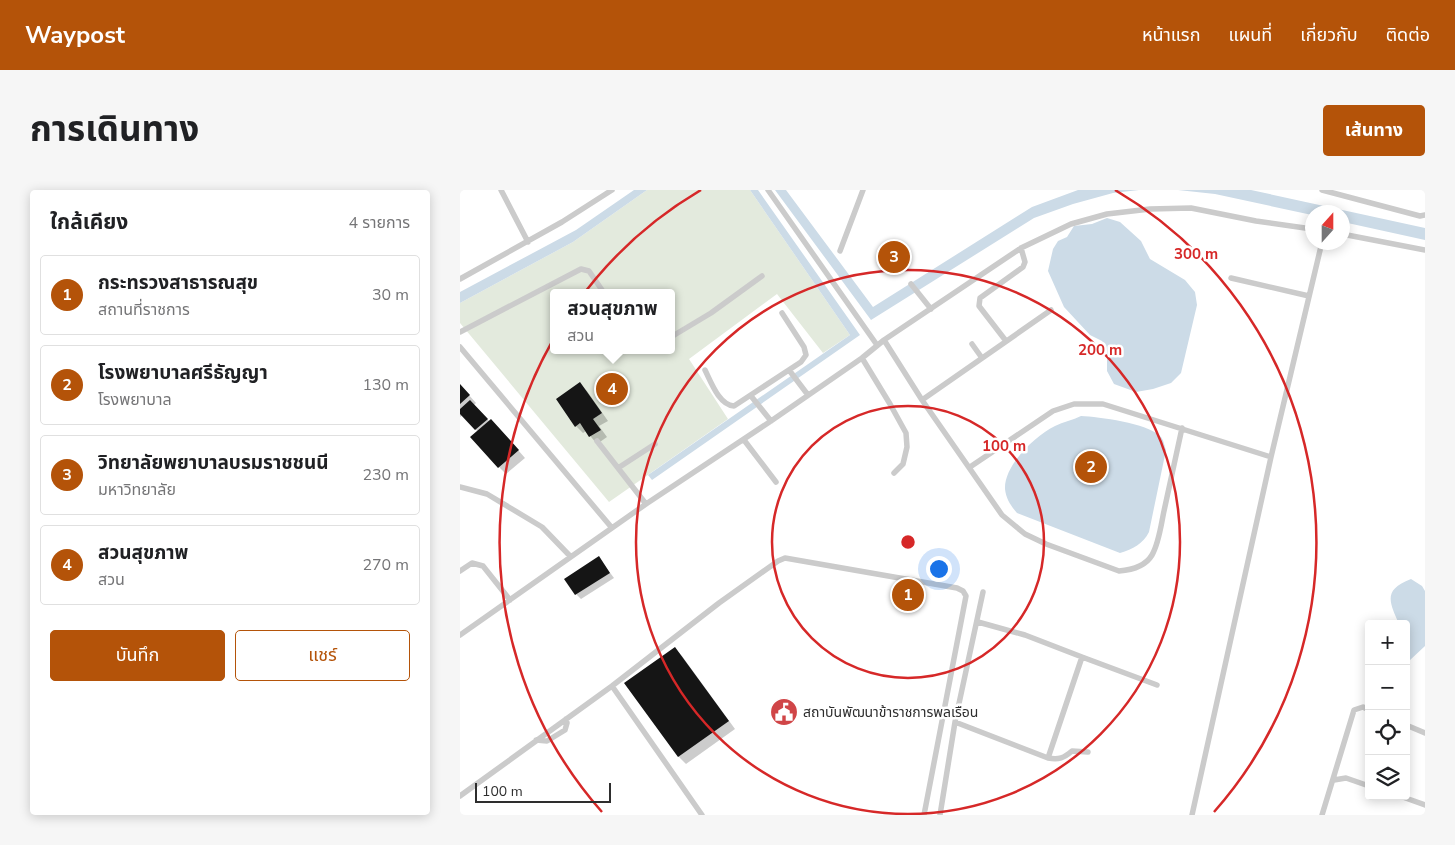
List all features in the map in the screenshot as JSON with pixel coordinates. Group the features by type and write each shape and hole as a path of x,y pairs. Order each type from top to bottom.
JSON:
{"lane":[{"path":"500,190 528,242"},
{"path":"460,279 528,242 612,190"},
{"path":"768,190 878,345"},
{"path":"840,251 863,190"},
{"path":"1322,190 1420,216 1425,215"},
{"path":"460,635 570,556 744,440 862,358 929,307 1021,248 1071,224 1106,214 1150,209 1191,208 1256,221 1305,228"},
{"path":"1350,236 1425,250"},
{"path":"1006,341 978,306 978,301 1023,266 1025,262 1021,248"},
{"path":"1192,815 1271,457 1320,250"},
{"path":"460,332 581,269 589,271 601,289"},
{"path":"675,335 711,313 762,276"},
{"path":"1231,278 1309,296"},
{"path":"911,284 929,307"},
{"path":"922,400 1051,310"},
{"path":"704,370 725,403 734,406 752,397 790,371 805,358 806,352 782,314"},
{"path":"884,340 922,400 1002,515 1025,534 1046,544 1119,571 1129,570 1146,561 1152,555 1159,534 1182,428"},
{"path":"972,344 982,358"},
{"path":"460,347 612,528"},
{"path":"862,358 906,433 907,448 904,464 894,473"},
{"path":"790,371 808,395"},
{"path":"752,397 770,421"},
{"path":"970,467 1053,411 1074,404 1103,404 1271,457"},
{"path":"597,440 646,504"},
{"path":"744,440 776,482"},
{"path":"618,468 655,444"},
{"path":"460,487 487,494 536,523 570,556"},
{"path":"460,796 536,740 546,741 565,730 566,719 719,603 785,558 957,588 963,591 966,596 924,815"},
{"path":"460,571 472,563 483,566 510,600"},
{"path":"940,815 955,722 983,592"},
{"path":"978,622 1025,635 1156,685"},
{"path":"1048,758 1082,657"},
{"path":"612,686 702,815"},
{"path":"1322,815 1354,710 1365,708"},
{"path":"955,722 1056,760 1063,758 1072,751 1088,752"},
{"path":"1410,727 1425,733"},
{"path":"1334,780 1346,778 1365,785"},
{"path":"1410,799 1424,804 1425,796"}],"shaded area":[{"path":"647,190 750,190 850,335 823,353 777,294 689,359 728,419 609,502 460,323 460,303 573,242"}],"water":[{"path":"634,190 647,190 573,242 460,303 460,292 576,230"},
{"path":"750,190 758,190 860,335 652,480 648,475 850,335"},
{"path":"775,190 786,190 873,307 1032,207 1078,190 1139,190 1113,193 1073,204 1034,218 871,320"},
{"path":"1178,190 1251,190 1320,205 1305,205 1305,213 1215,194"},
{"path":"1350,212 1425,228 1425,240 1350,224"},
{"path":"1107,218 1120,222 1141,241 1150,259 1185,280 1195,292 1197,305 1181,373 1171,383 1153,389 1136,392 1114,384 1107,371 1107,351 1102,341 1090,335 1064,307 1048,271 1053,249 1058,241 1067,237 1074,226 1092,224"},
{"path":"1081,416 1110,419 1154,431 1160,436 1166,450 1149,532 1137,546 1120,553 1017,513 1006,496 1006,480 1015,461 1022,452 1047,431"},
{"path":"1411,579 1422,586 1425,591 1425,646 1410,660 1410,620 1397,620 1391,603 1392,592 1402,583"}],"building":[{"path":"580,382 602,413 593,419 601,430 589,437 580,423 575,427 556,399"},
{"path":"460,384 470,395 460,404"},
{"path":"470,400 488,419 475,430 460,414 460,409"},
{"path":"491,419 519,450 498,468 470,437"},
{"path":"599,556 610,573 575,595 564,579"},
{"path":"675,647 729,721 678,757 624,683"}],"place":[{"name":"วิทยาลัยพยาบาลบรมราชชนนี","path":"894,257"},
{"name":"สวนสุขภาพ","path":"612,389"},
{"name":"โรงพยาบาลศรีธัญญา","path":"1091,467"},
{"name":"กระทรวงสาธารณสุข","path":"908,595"},
{"name":"สถาบันพัฒนาข้าราชการพลเรือน","path":"784,712"}]}
